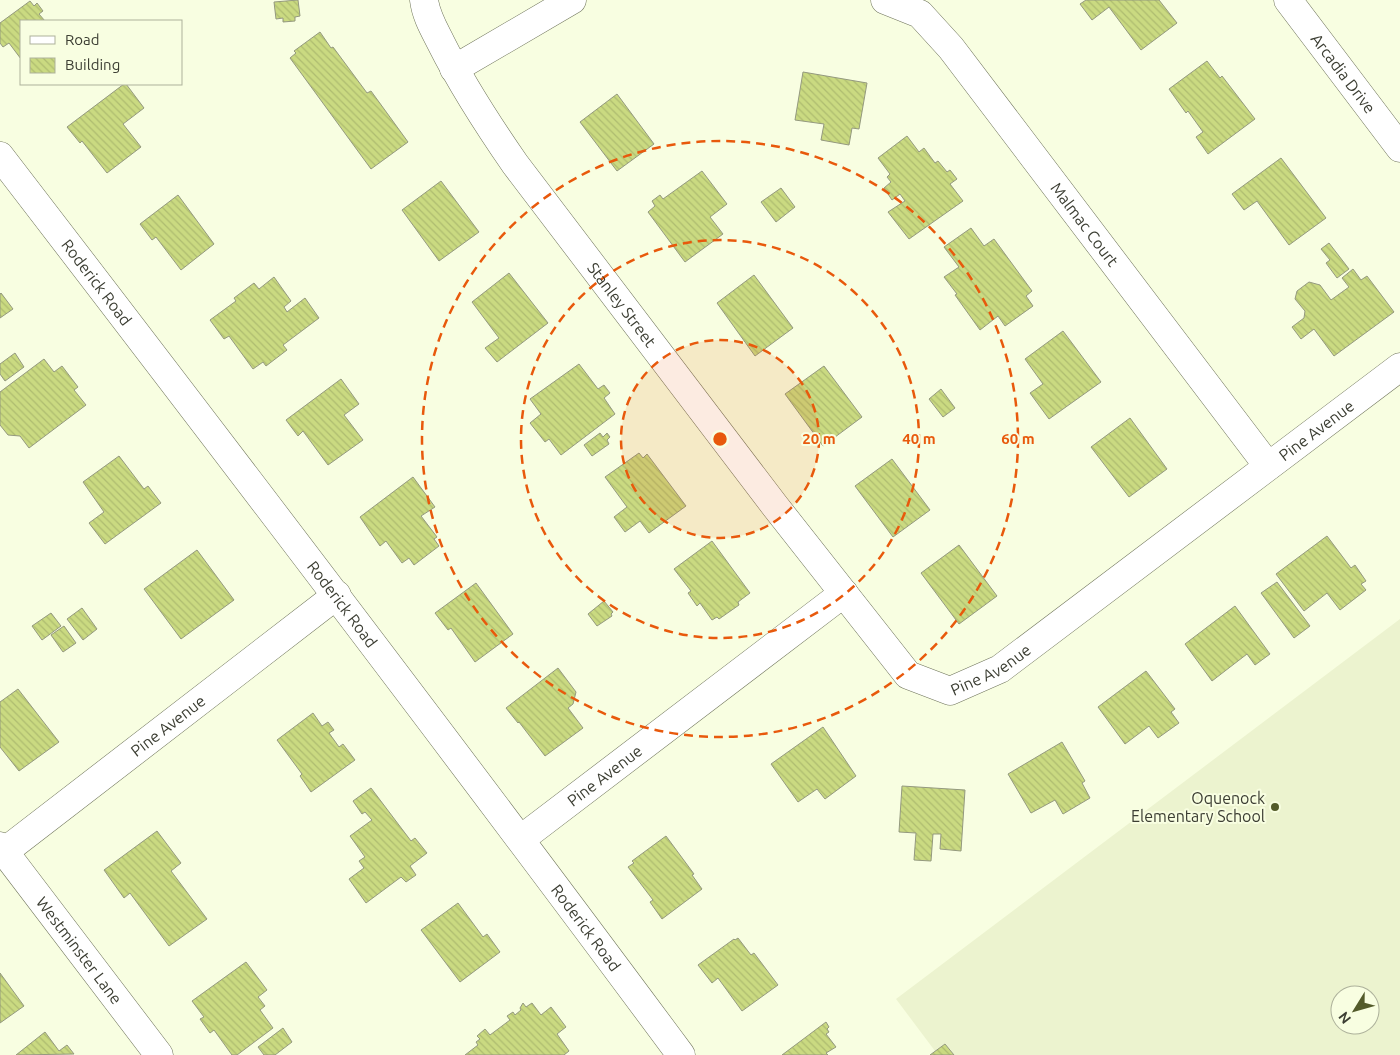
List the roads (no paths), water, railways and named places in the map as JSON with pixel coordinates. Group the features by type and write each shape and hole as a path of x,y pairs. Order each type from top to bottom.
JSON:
{"street":[{"name":"Stanley Street","path":"424,0 425,11 454,69 484,119 775,506 844,593"},
{"path":"454,69 572,0"},
{"name":"Malmac Court","path":"885,0 920,14 951,48 1268,466"},
{"name":"Arcadia Drive","path":"1288,0 1400,148"},
{"name":"Roderick Road","path":"0,156 521,839 680,1055"},
{"name":"Pine Avenue","path":"521,839 844,593 908,675 950,690 1000,669 1400,367"},
{"name":"Pine Avenue","path":"1,851 337,596"},
{"name":"Westminster Lane","path":"1,851 159,1055"}],"place":[{"name":"Oquenock Elementary School","path":"1275,807"}]}
